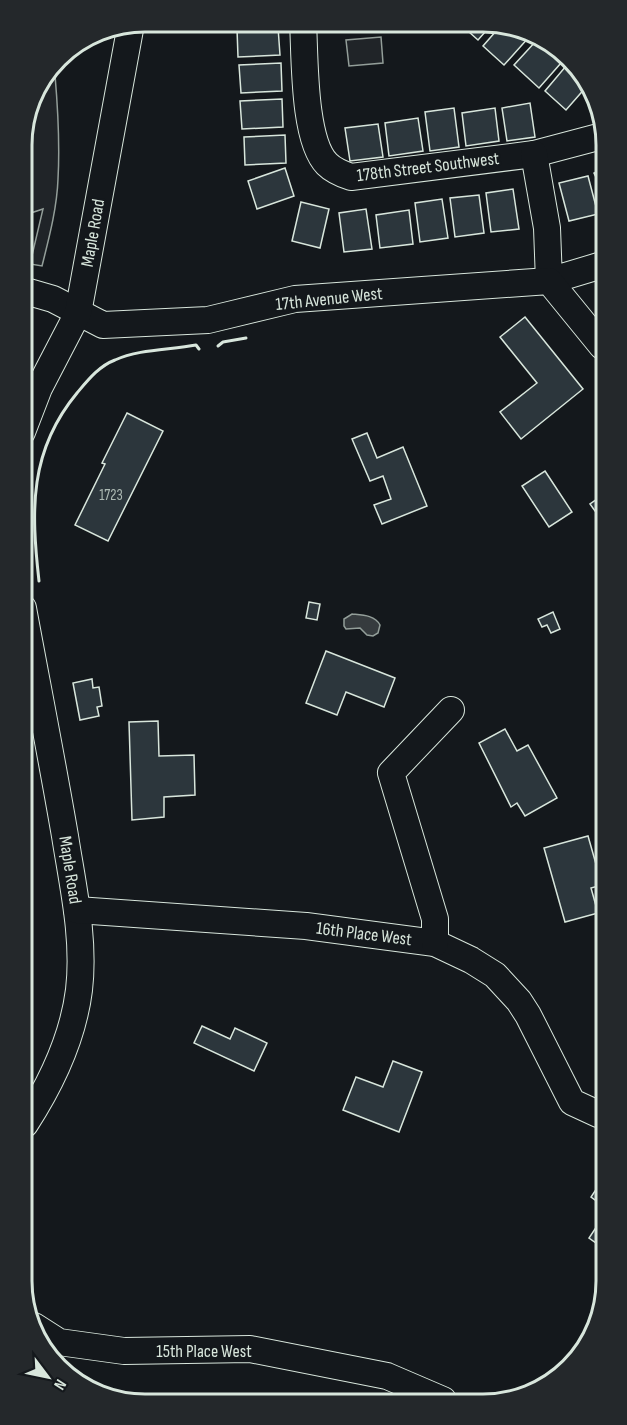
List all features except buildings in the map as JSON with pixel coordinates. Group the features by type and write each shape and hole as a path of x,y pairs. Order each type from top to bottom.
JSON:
{"street":[{"name":"178th Street Southwest","path":"304,32 310,124 319,153 337,172 351,177 534,154 596,138"},
{"name":"Maple Road","path":"32,406 78,313 129,33"},
{"path":"534,154 548,228 549,281 596,337"},
{"name":"17th Avenue West","path":"32,293 53,299 103,325 208,320 296,299 549,281 596,267"},
{"name":"Maple Road","path":"32,658 77,910 80,977 73,1024 57,1066 32,1111"},
{"path":"435,943 435,919 391,773 451,710"},
{"name":"16th Place West","path":"77,910 306,926 435,943 471,960 495,975 528,1015 572,1102 595,1113"},
{"name":"15th Place West","path":"45,1333 59,1342 124,1351 250,1349 387,1376 429,1394"}],"shaded area":[{"path":"381,37 383,63 349,66 346,40"},
{"path":"55,76 59,166 52,223 42,266 32,264 32,256 43,209 32,213 32,137 37,108"},
{"path":"352,614 375,619 380,625 378,633 373,636 367,635 360,628 346,629 344,619"}],"wall":[{"path":"218,346 223,342 246,338"},
{"path":"39,581 35,530 37,482 42,459 61,415 90,378 109,363 124,356 144,352 196,345 199,349"}]}
